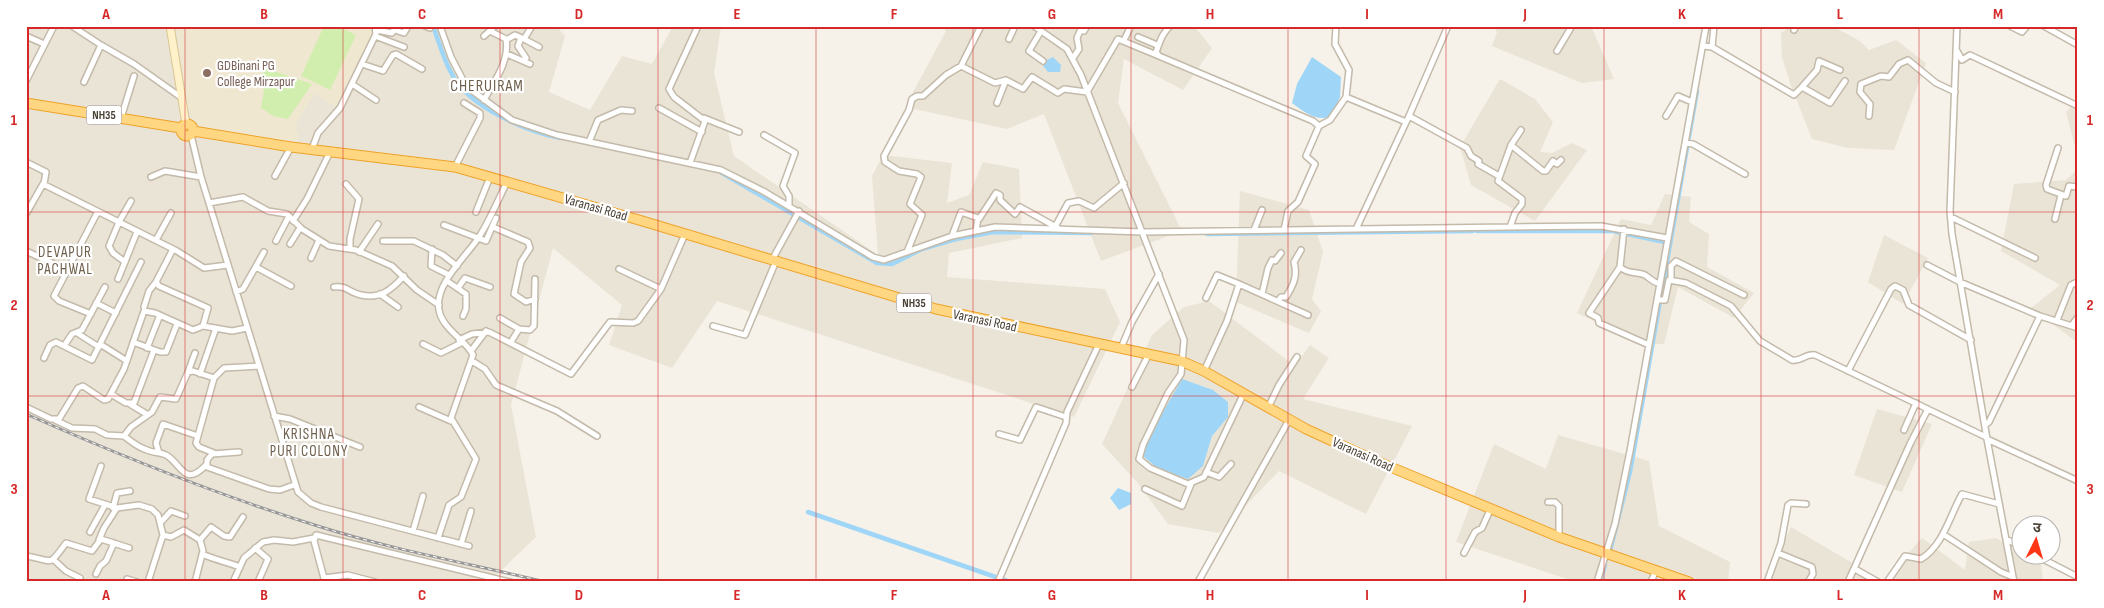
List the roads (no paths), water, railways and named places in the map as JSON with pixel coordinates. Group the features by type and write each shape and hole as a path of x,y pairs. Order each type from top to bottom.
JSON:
{"highway":[{"name":"Varanasi Road","path":"26,103 121,118 191,126 192,133 455,167 936,309 1181,361 1204,371 1289,420 1376,461 1559,537 1689,582"}],"main road":[{"path":"170,26 182,98 184,126"}],"street":[{"path":"26,81 54,26"},
{"path":"72,26 134,64 182,98"},
{"path":"312,149 316,135 338,112 375,36 376,28 392,34 395,28 404,33 408,26"},
{"path":"440,26 460,76 469,89 506,116 528,127 690,163 734,175 789,206 797,215 879,259 889,259 952,236 995,227 1057,228 1144,234 1254,230 1601,226 1623,233 1667,241"},
{"path":"484,36 494,26"},
{"path":"526,58 518,46 532,26"},
{"path":"698,26 669,92 704,118 739,132"},
{"path":"907,252 922,215 910,204 921,178 917,174 896,170 883,158 909,110 914,96 923,96 946,75 961,66 981,26"},
{"path":"1009,39 1015,26"},
{"path":"1034,26 1067,49 1073,58 1124,183 1184,340 1181,361 1182,374 1168,392 1138,456 1140,461 1150,468 1191,484"},
{"path":"1073,58 1079,49 1077,38 1080,31 1084,31 1087,26"},
{"path":"1123,26 1127,33"},
{"path":"1124,40 1131,26"},
{"path":"1159,56 1156,52 1157,45 1164,32 1170,26"},
{"path":"1284,230 1288,211 1298,202 1315,164 1306,156 1319,126 1330,120 1346,97 1349,70 1335,44 1336,26"},
{"path":"1356,229 1409,116 1448,26"},
{"path":"1557,51 1572,26"},
{"path":"1597,582 1609,555 1616,524 1649,345 1660,300 1660,284 1667,241 1688,143 1692,102 1706,26"},
{"path":"1711,48 1714,26"},
{"path":"1957,26 1951,217 1984,425 2013,579"},
{"path":"2010,26 2022,32 2027,26"},
{"path":"2044,26 2078,45"},
{"path":"1041,30 1029,51 1043,61"},
{"path":"484,100 507,54 506,40 502,36 490,31"},
{"path":"506,40 515,34 539,47"},
{"path":"26,36 44,44"},
{"path":"375,36 404,47"},
{"path":"1138,37 1157,45"},
{"path":"1087,92 1118,39 1313,121 1319,126"},
{"path":"84,82 101,45"},
{"path":"1703,46 1711,48 1792,94 1802,87 1817,70 1819,61 1840,70"},
{"path":"1956,50 1962,60 1970,55 2078,106"},
{"path":"362,64 383,71 393,55 396,54 422,69"},
{"path":"507,54 530,64"},
{"path":"1868,116 1870,104 1860,92 1861,84 1881,76 1889,76 1899,64 1908,60 1936,82 1955,92"},
{"path":"961,66 995,83 1006,80 1023,90 1032,78 1058,93 1064,89 1087,92"},
{"path":"121,118 134,76"},
{"path":"997,103 1006,80"},
{"path":"1802,87 1830,103 1845,80"},
{"path":"352,84 376,100"},
{"path":"1666,116 1678,96 1692,102"},
{"path":"1346,97 1406,122"},
{"path":"455,167 480,118 480,113 464,104"},
{"path":"660,108 702,132"},
{"path":"589,142 598,120 621,110 632,111"},
{"path":"1409,116 1467,148 1471,156 1479,161 1478,164 1499,176"},
{"path":"690,163 702,132 704,118"},
{"path":"1510,227 1515,212 1522,204 1522,200 1500,184 1499,176 1511,146 1521,130"},
{"path":"192,133 201,177 294,485 304,498 321,507 469,546"},
{"path":"764,136 795,153 783,186 789,196 789,206"},
{"path":"1688,143 1745,174"},
{"path":"1511,146 1543,171 1546,171 1553,161 1558,164 1561,160"},
{"path":"275,176 291,147"},
{"path":"2058,148 2046,185 2047,189 2066,196"},
{"path":"276,240 307,199 330,152"},
{"path":"26,162 46,172 44,184 40,186 28,206 26,214"},
{"path":"152,177 164,171 201,177"},
{"path":"476,212 490,177"},
{"path":"451,421 451,413 472,362 473,355 445,324 439,310 439,305 448,278 478,240 507,182"},
{"path":"1057,228 1068,203 1079,201 1094,208 1124,183"},
{"path":"44,184 156,240 204,268 228,265"},
{"path":"346,184 359,199 350,249"},
{"path":"2066,196 2069,186 2078,186"},
{"path":"976,231 979,219 996,193 1000,195 1000,200 1015,214 1020,207 1057,228"},
{"path":"2055,219 2061,195 2066,196"},
{"path":"209,203 243,198 268,211 284,212 300,228 333,247 350,249 389,264 439,305"},
{"path":"125,262 109,248 119,222 131,201"},
{"path":"1254,230 1262,210"},
{"path":"91,314 56,299 55,292 99,212"},
{"path":"952,236 962,212 979,219"},
{"path":"156,240 171,213"},
{"path":"712,326 745,336 774,261 797,215"},
{"path":"1951,217 2035,258"},
{"path":"444,225 478,240 488,240 496,218"},
{"path":"359,252 378,224"},
{"path":"493,227 528,242 530,248 520,266 514,294 526,302 536,299"},
{"path":"290,244 300,228"},
{"path":"118,280 137,232"},
{"path":"1623,233 1620,267 1590,313 1598,318 1599,323 1649,345"},
{"path":"423,344 441,353 472,334 486,331 572,374 610,322 635,323 661,288 685,234"},
{"path":"311,258 319,240"},
{"path":"383,241 411,240 432,249 457,266"},
{"path":"144,307 149,291 156,282 173,249"},
{"path":"432,249 431,266 448,278 466,297 466,309 463,316"},
{"path":"1278,301 1281,297 1286,297 1292,289 1296,272 1294,262 1301,250"},
{"path":"26,251 67,270"},
{"path":"236,292 243,289 264,252"},
{"path":"1262,294 1268,268 1272,260 1275,261 1281,253"},
{"path":"1660,300 1671,280 1671,266 1676,261 1744,295"},
{"path":"44,358 53,343 64,346 92,360 141,262"},
{"path":"1927,265 1960,282 2040,316 2078,328"},
{"path":"256,267 291,286"},
{"path":"1620,267 1628,273 1644,275 1651,282 1660,284"},
{"path":"619,269 661,288"},
{"path":"1120,349 1132,322 1159,274"},
{"path":"1206,298 1217,275 1308,315"},
{"path":"334,287 344,286 362,295 380,293 390,291 404,276"},
{"path":"458,288 465,278 490,287"},
{"path":"500,318 519,329 530,330 534,326 535,279"},
{"path":"1671,280 1686,283 1731,306 1760,341 1792,360 1797,361 1812,354 2078,481"},
{"path":"156,282 159,286 208,308 203,326"},
{"path":"1204,371 1227,321 1240,284"},
{"path":"2057,320 2071,285 2078,284"},
{"path":"1848,371 1895,286 1903,290 1909,305 1971,340"},
{"path":"64,346 72,334 82,330 105,287"},
{"path":"380,293 398,307"},
{"path":"96,303 116,313"},
{"path":"55,420 61,418 80,387 86,387 104,400 111,394 127,361 144,311 160,315 193,330 203,326 232,331 247,328"},
{"path":"147,348 160,315"},
{"path":"1984,425 1989,422 2040,316"},
{"path":"2072,325 2078,317"},
{"path":"133,342 147,348 166,352 177,324"},
{"path":"200,374 216,328"},
{"path":"511,342 519,329"},
{"path":"471,351 486,331"},
{"path":"76,333 127,361"},
{"path":"1000,579 1066,423 1066,417 1100,344"},
{"path":"130,404 136,400 154,350"},
{"path":"124,436 131,427 152,412 161,396 176,399 195,353"},
{"path":"1132,387 1148,354"},
{"path":"1268,409 1278,385 1296,357"},
{"path":"472,362 484,369 496,385 557,410 597,436"},
{"path":"239,452 214,453 197,446 198,436 214,378 224,368 259,366"},
{"path":"188,372 214,378"},
{"path":"111,394 148,415"},
{"path":"1145,489 1182,506 1191,484 1204,477 1243,395"},
{"path":"1904,430 1916,403"},
{"path":"420,406 451,421 476,459 460,497 449,505 438,538"},
{"path":"26,407 72,428 94,429 107,436 124,436 133,444 168,456 181,470 188,474 198,472 214,453"},
{"path":"999,434 1020,440 1036,407 1066,417"},
{"path":"1848,582 1910,444 1928,409"},
{"path":"274,416 290,419 360,446"},
{"path":"1198,582 1289,420"},
{"path":"159,453 156,443 164,424 198,436"},
{"path":"206,464 210,469 269,489 280,490 294,485"},
{"path":"1206,472 1219,477 1232,464"},
{"path":"101,466 88,497 91,500 115,508 139,505 156,512 161,522 163,535 148,582"},
{"path":"26,556 45,562 54,560 66,543 92,551 115,508 117,493 130,491"},
{"path":"1887,582 1905,556 1919,559 1924,558 1943,534 1962,494 1999,504"},
{"path":"413,531 423,496"},
{"path":"1548,502 1555,502 1559,506 1559,537"},
{"path":"1767,582 1778,553 1788,505 1791,503 1806,504"},
{"path":"90,532 105,505"},
{"path":"1464,552 1475,532 1482,528 1491,508"},
{"path":"161,522 171,511 186,516"},
{"path":"460,544 471,511"},
{"path":"200,540 211,527 224,536 230,537 243,517"},
{"path":"163,535 171,536 184,530 200,540 203,547 196,582"},
{"path":"1943,534 2013,579"},
{"path":"233,582 244,558 267,540 293,542 314,538 316,535 436,566 510,582"},
{"path":"314,538 325,580 348,575 375,582"},
{"path":"2006,539 2012,542"},
{"path":"99,540 129,548"},
{"path":"96,574 100,566 106,561 114,543"},
{"path":"255,548 268,559 258,582"},
{"path":"1778,553 1812,567 1812,574 1808,582"},
{"path":"202,554 222,563 230,563 240,567"},
{"path":"54,560 66,571 80,578"},
{"path":"2057,566 2078,577"},
{"path":"1855,569 1878,582"},
{"path":"1651,582 1656,570"},
{"path":"127,579 137,582"}],"water":[{"path":"1053,57 1061,65 1060,72 1048,72 1043,66 1045,61"},
{"path":"1312,57 1341,77 1340,97 1331,117 1315,117 1292,103 1297,84"},
{"path":"1182,379 1213,390 1228,402 1228,417 1212,436 1203,466 1188,479 1157,468 1143,456 1147,440"},
{"path":"1118,488 1131,493 1131,504 1119,510 1110,498"}],"waterway":[{"path":"433,26 444,58 461,88 486,108 516,124 560,138"},
{"path":"1610,551 1630,472 1697,91"},
{"path":"722,173 877,263 892,264 922,249 956,239 993,232 1091,233"},
{"path":"1207,234 1473,231"},
{"path":"1477,231 1613,231 1669,243"},
{"path":"808,512 1010,582"},
{"path":"1600,582 1605,565"}],"railway":[{"path":"26,414 172,475 283,515 376,543 546,582"}],"place":[{"name":"GDBinani PG College Mirzapur","path":"207,73"}],"district":[{"name":"CHERUIRAM","path":"487,85"},
{"name":"DEVAPUR PACHWAL","path":"65,260"},
{"name":"KRISHNA PURI COLONY","path":"309,442"}]}
